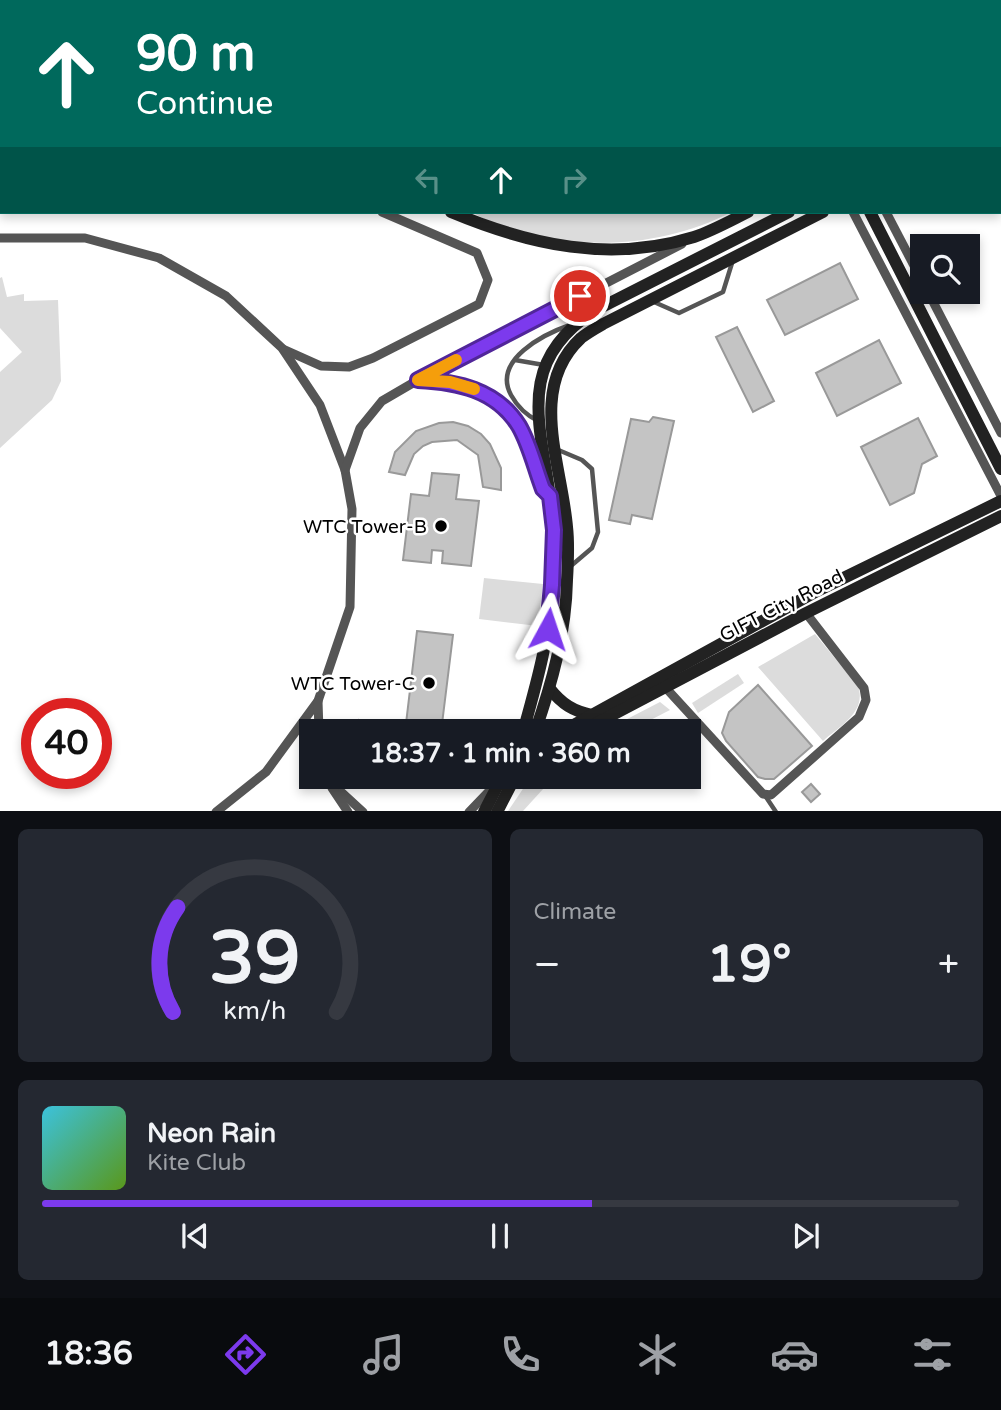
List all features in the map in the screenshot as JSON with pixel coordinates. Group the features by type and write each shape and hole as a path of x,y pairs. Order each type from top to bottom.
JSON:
{"street":[{"path":"282,348 321,366 348,367 373,358 479,304 488,280 477,253 387,214"},
{"path":"456,214 532,241 575,249 657,245 696,236"},
{"path":"345,470 360,428 382,401 696,236 744,214"},
{"path":"527,719 542,668 552,585 554,530 537,405 545,366 564,335 578,322 785,214"},
{"path":"540,719 550,689 564,626 567,527 550,406 556,378 565,357 582,337 603,324 819,214"},
{"path":"854,214 1001,499"},
{"path":"871,214 1001,469"},
{"path":"888,214 910,257"},
{"path":"3,235 85,238 159,258 226,296 282,348 320,405 345,470 352,509 350,607 318,701 266,772 216,811"},
{"path":"934,304 1001,433"},
{"path":"418,380 468,386 489,397 507,412 522,432 543,489 550,496"},
{"name":"GIFT City Road","path":"585,719 817,592 1001,499"},
{"name":"GIFT City Road","path":"605,719 806,613 1001,516"},
{"path":"665,687 763,794 771,795 859,717 864,709 864,688 806,613"},
{"path":"550,689 561,702 577,712 592,715"},
{"path":"318,701 319,719"},
{"path":"334,789 348,811"},
{"path":"339,789 363,811"},
{"path":"469,811 490,789"},
{"path":"484,811 495,789"},
{"path":"497,811 509,789"}],"lane":[{"path":"650,300 679,313 723,292 733,259"},
{"path":"539,421 529,416 515,402 508,390 507,374 515,360 530,344 559,328 578,322"},
{"path":"515,360 545,366"},
{"path":"555,448 582,460 592,469 598,532 592,548 567,569"},
{"path":"763,794 776,811"}],"shaded area":[{"path":"475,214 728,214 678,233 623,242 567,241 538,237 495,225"},
{"path":"2,277 7,297 24,294 24,301 58,300 61,381 52,400 0,448 0,372 22,352 0,328"},
{"path":"484,578 543,584 538,626 479,619"},
{"path":"815,634 858,686 860,695 859,703 850,718 823,741 758,667"},
{"path":"738,674 744,683 698,713 692,703"},
{"path":"660,702 670,710 652,719 627,719"},
{"path":"523,789 543,789 523,811 508,811"}],"building":[{"path":"840,263 858,299 785,335 767,300"},
{"path":"737,327 774,401 753,412 716,337"},
{"path":"879,340 901,383 837,416 816,373"},
{"path":"653,417 674,421 652,519 632,515 630,524 609,520 631,419 649,422"},
{"path":"918,418 937,456 922,464 914,493 890,505 861,447"},
{"path":"453,422 468,426 490,444 501,468 501,490 483,487 478,455 457,440 432,442 423,446 414,454 405,475 389,472 395,452 416,431 439,423"},
{"name":"WTC Tower-B","path":"432,473 459,475 456,499 479,501 471,566 442,563 443,551 432,550 431,563 403,560 411,494 429,496"},
{"name":"WTC Tower-C","path":"417,631 453,635 443,719 407,719"},
{"path":"758,685 812,746 774,779 758,777 722,733 729,712"},
{"path":"811,784 820,794 811,802 802,792"}],"slow traffic":[{"path":"456,360 418,380 450,382 474,389"}],"place":[{"name":"WTC Tower-B","path":"441,526"},
{"name":"WTC Tower-C","path":"429,683"}],"route":[{"path":"548,629 554,530 550,496 543,489 518,424 489,397 468,386 418,380 580,296"}]}
